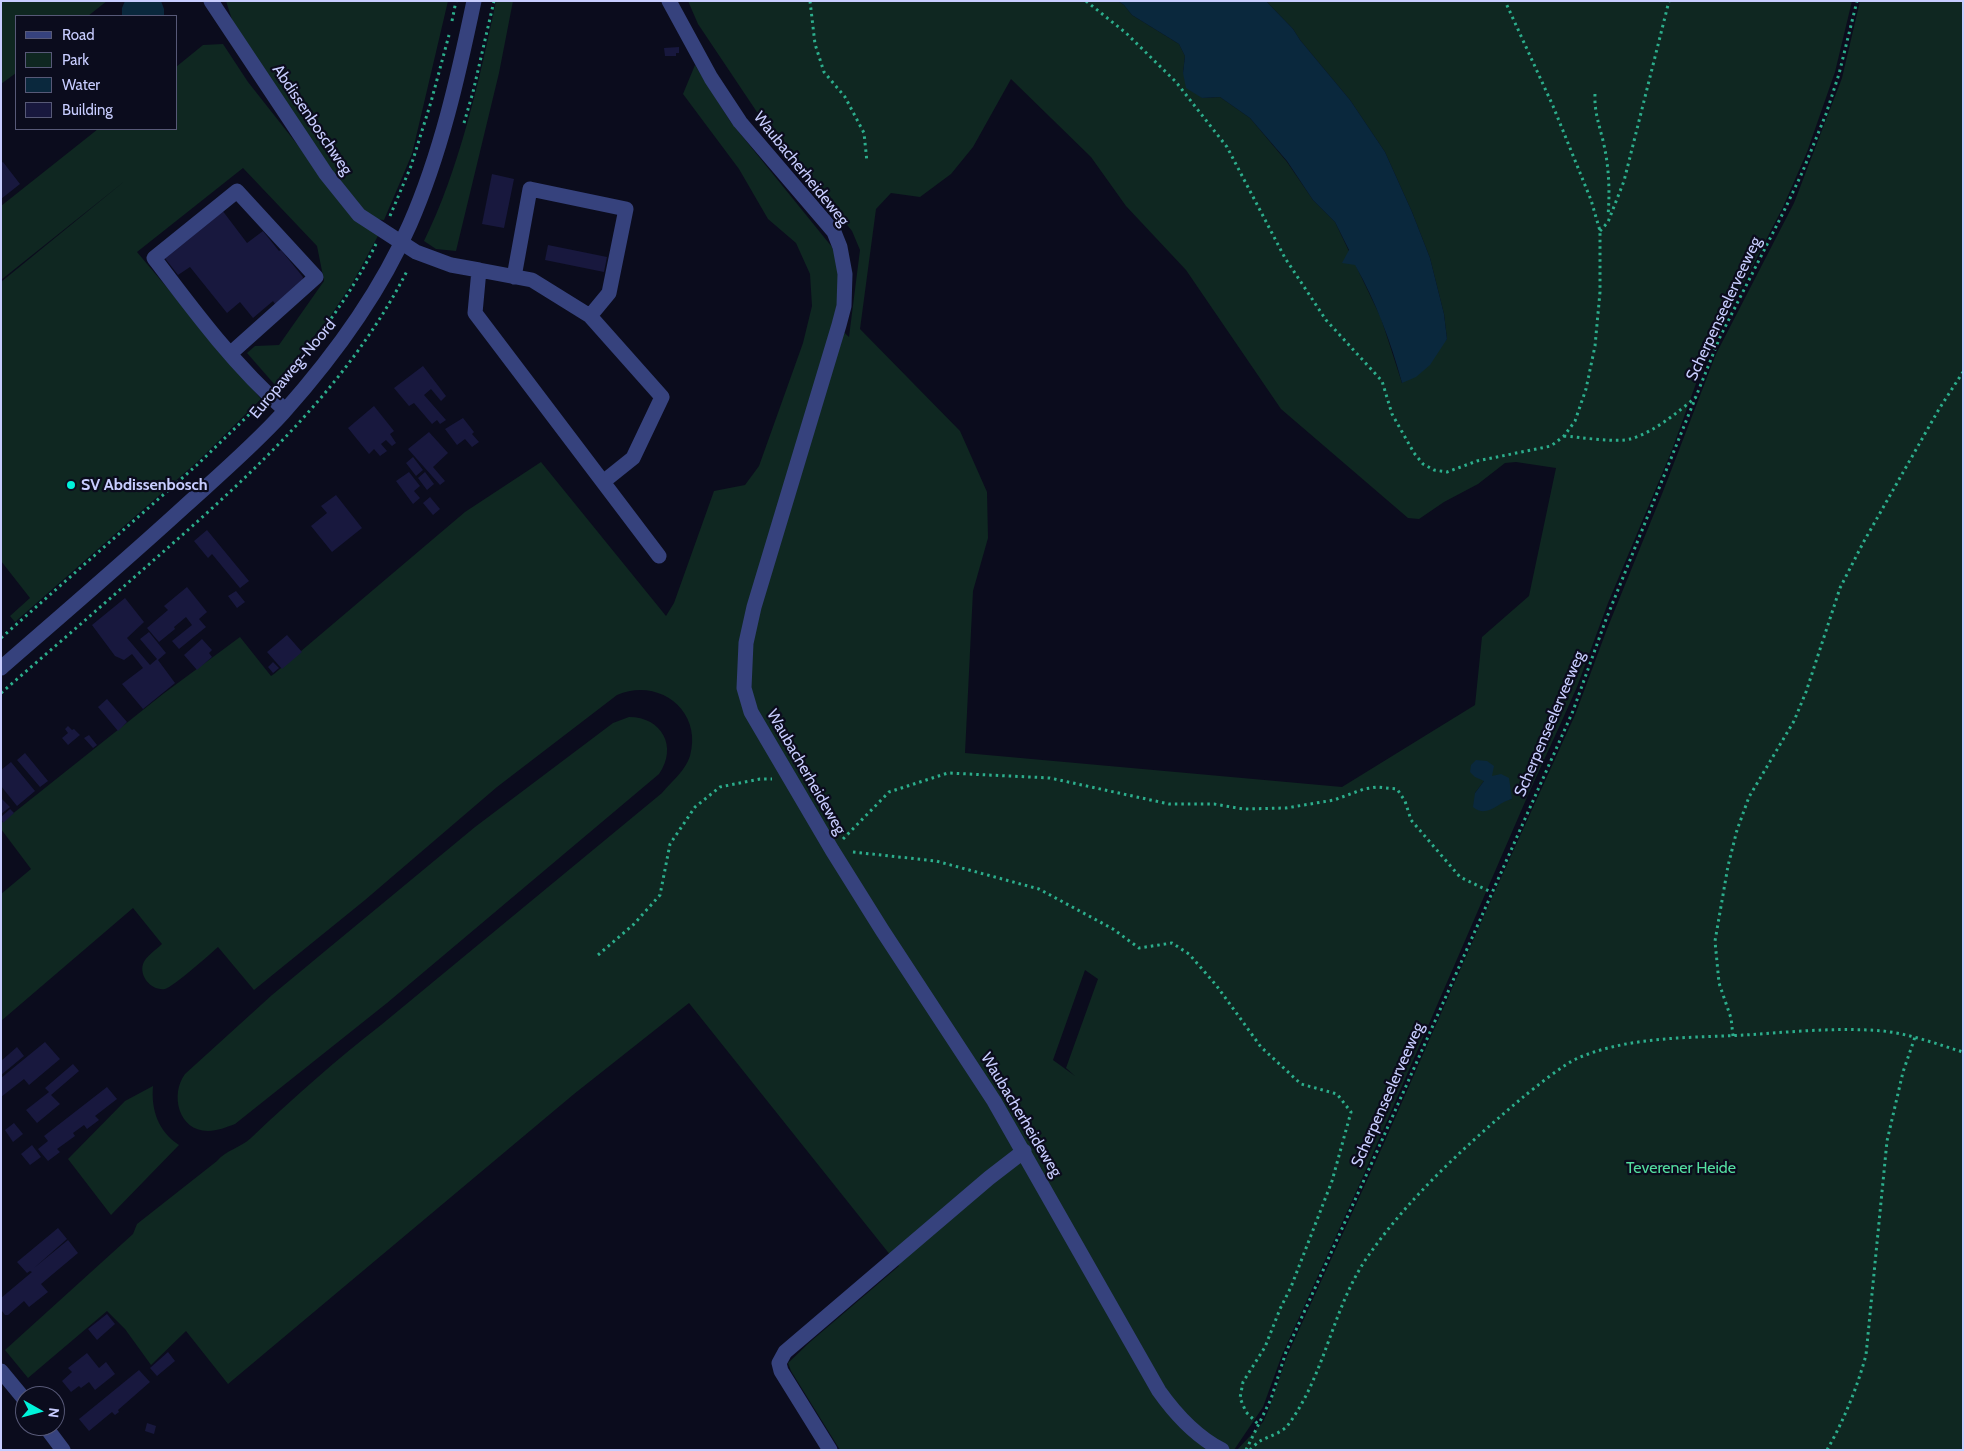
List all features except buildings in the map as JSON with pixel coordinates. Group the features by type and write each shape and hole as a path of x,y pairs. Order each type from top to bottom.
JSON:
{"street":[{"name":"Abdissenboschweg","path":"211,1 326,174 359,215 416,252 451,265 532,280 590,316 662,397 633,458 603,482"},
{"name":"Europaweg-Noord","path":"1,668 132,556 241,455 285,410 352,325 385,274 401,242 432,166 459,72 474,1"},
{"name":"Waubacherheideweg","path":"669,1 711,78 740,122 834,232 844,263 844,296 840,325 754,607 746,644 744,688 751,712 832,850 882,930 994,1100 1159,1391 1174,1413 1206,1442 1222,1450"},
{"path":"514,277 530,189 626,209 609,293 590,316"},
{"path":"232,353 316,277 238,191 154,258 201,320 268,395 285,410"},
{"path":"479,270 475,313 659,556"},
{"path":"830,1450 781,1371 779,1363 785,1352 989,1178 1024,1151"},
{"path":"1,1371 15,1388"},
{"path":"52,1436 63,1450"}],"path":[{"path":"451,24 456,1"},
{"path":"810,1 815,44 824,72 845,97 864,132 867,162"},
{"path":"1086,1 1126,34 1176,82 1228,147 1285,258 1326,320 1382,380 1392,414 1414,453 1423,464 1434,470 1447,472 1477,461 1551,446 1564,436 1575,421 1586,389 1596,346 1600,292 1600,231 1590,200 1553,106 1505,1"},
{"path":"1600,231 1608,222 1624,181 1670,1"},
{"name":"Scherpenseelerveeweg","path":"1246,1450 1270,1399 1289,1345 1573,711 1605,622 1720,337 1784,212 1816,139 1839,74 1857,1"},
{"path":"1,638 198,465 268,395 318,337 371,255 384,230 411,166 431,102 449,32"},
{"path":"1595,94 1594,108 1607,162 1610,197 1608,222"},
{"path":"1733,1036 1730,1018 1719,983 1715,941 1728,866 1737,830 1749,797 1794,721 1806,692 1840,588 1863,542 1939,409 1963,372"},
{"path":"1564,436 1629,440 1643,434 1671,416 1696,396"},
{"path":"832,850 889,792 948,773 1050,778 1169,804 1214,804 1244,808 1286,808 1324,802 1376,787 1397,789 1405,801 1411,820 1460,877 1491,892"},
{"path":"598,955 634,924 660,895 670,844 695,807 720,787 760,779 790,779"},
{"path":"832,850 936,860 1039,889 1113,929 1139,948 1172,943 1189,954 1216,985 1261,1047 1301,1084 1337,1094 1351,1112 1332,1181 1291,1287 1265,1348 1247,1375 1241,1389 1240,1398 1246,1412 1258,1424"},
{"path":"1250,1450 1259,1441 1286,1427 1296,1412 1310,1386 1350,1287 1378,1243 1421,1193 1457,1156 1538,1085 1577,1059 1612,1048 1665,1039 1851,1030 1883,1031 1915,1037 1963,1052"},
{"path":"1827,1450 1848,1408 1866,1356 1887,1141 1903,1072 1915,1037"}],"green space":[{"path":"1,1 107,1 89,15 15,15 15,74 1,84"},
{"path":"226,1 448,1 412,154 384,220 373,219 353,204 235,29"},
{"path":"496,1 513,1 499,73 456,251 436,249 424,241 448,185 458,155 483,61"},
{"path":"688,1 1118,1 1132,15 1179,44 1185,56 1183,73 1202,98 1220,97 1250,118 1287,162 1313,200 1335,222 1381,318 1402,383 1447,339 1444,314 1430,258 1385,152 1350,100 1293,29 1266,1 1852,1 1835,72 1807,152 1783,207 1715,339 1698,378 1672,450 1608,603 1577,687 1528,795 1361,1181 1282,1355 1263,1407 1234,1450 840,1450 791,1371 788,1363 899,1266 689,1003 574,1094 228,1384 186,1331 151,1365 125,1329 107,1311 28,1378 5,1350 133,1234 137,1224 225,1154 251,1138 331,1066 662,793 682,771 688,761 692,739 690,725 683,712 674,702 662,694 648,690 632,691 617,695 497,787 365,900 254,990 218,947 169,987 160,989 151,985 143,974 143,964 162,944 133,908 1,1021 1,894 31,869 1,829 1,823 163,694 240,637 271,676 465,512 541,462 666,616 674,603 714,491 745,485 759,466 803,343 812,306 810,274 796,243 768,219 739,169 683,94 695,65 730,121 832,247 838,262 838,301 833,322 849,337 860,250 852,231 775,139 698,24","holes":["1011,79 1091,157 1126,206 1186,270 1281,409 1408,518 1419,519 1444,502 1478,484 1505,463 1516,462 1556,468 1529,596 1482,637 1475,705 1342,787 965,753 973,591 988,538 987,492 960,431 860,329 876,209 891,193 920,197 951,174 973,147","1484,781 1512,799 1508,800 1475,793","1085,970 1098,979 1066,1068 1075,1076 1053,1060"]},
{"name":"Teverener Heide","path":"1860,1 1963,1 1963,1450 1237,1450 1263,1422 1287,1356 1575,715 1716,354 1794,203 1842,78"},
{"path":"223,44 248,82 304,153 379,234 353,282 331,315 275,385 247,353 255,346 279,345 324,281 317,246 243,168 137,252 261,399 197,462 15,622 10,616 30,598 1,561 1,282 126,180 1,280 1,206 97,130 178,130 178,65 203,45"},
{"path":"629,717 641,718 650,722 664,735 667,744 667,754 665,764 659,774 387,1003 235,1124 218,1130 208,1131 190,1125 180,1110 178,1101 180,1082 185,1074 272,995 475,827 613,723"},
{"path":"153,1086 153,1103 157,1119 166,1133 179,1145 111,1215 68,1159 125,1101"}],"water":[{"path":"125,1 161,1 164,15 122,15"},
{"path":"1118,1 1266,1 1293,29 1350,100 1385,152 1412,212 1430,258 1444,314 1447,339 1430,365 1416,377 1402,383 1382,322 1363,279 1355,265 1342,263 1349,250 1335,222 1313,200 1287,161 1250,118 1220,97 1202,98 1186,88 1183,73 1185,56 1179,44 1132,15"},
{"path":"1476,760 1487,761 1494,766 1492,776 1501,774 1509,778 1512,799 1488,811 1478,810 1473,807 1475,793 1484,781 1475,777 1470,772 1471,765"}],"place":[{"name":"SV Abdissenbosch","path":"71,485"}]}
